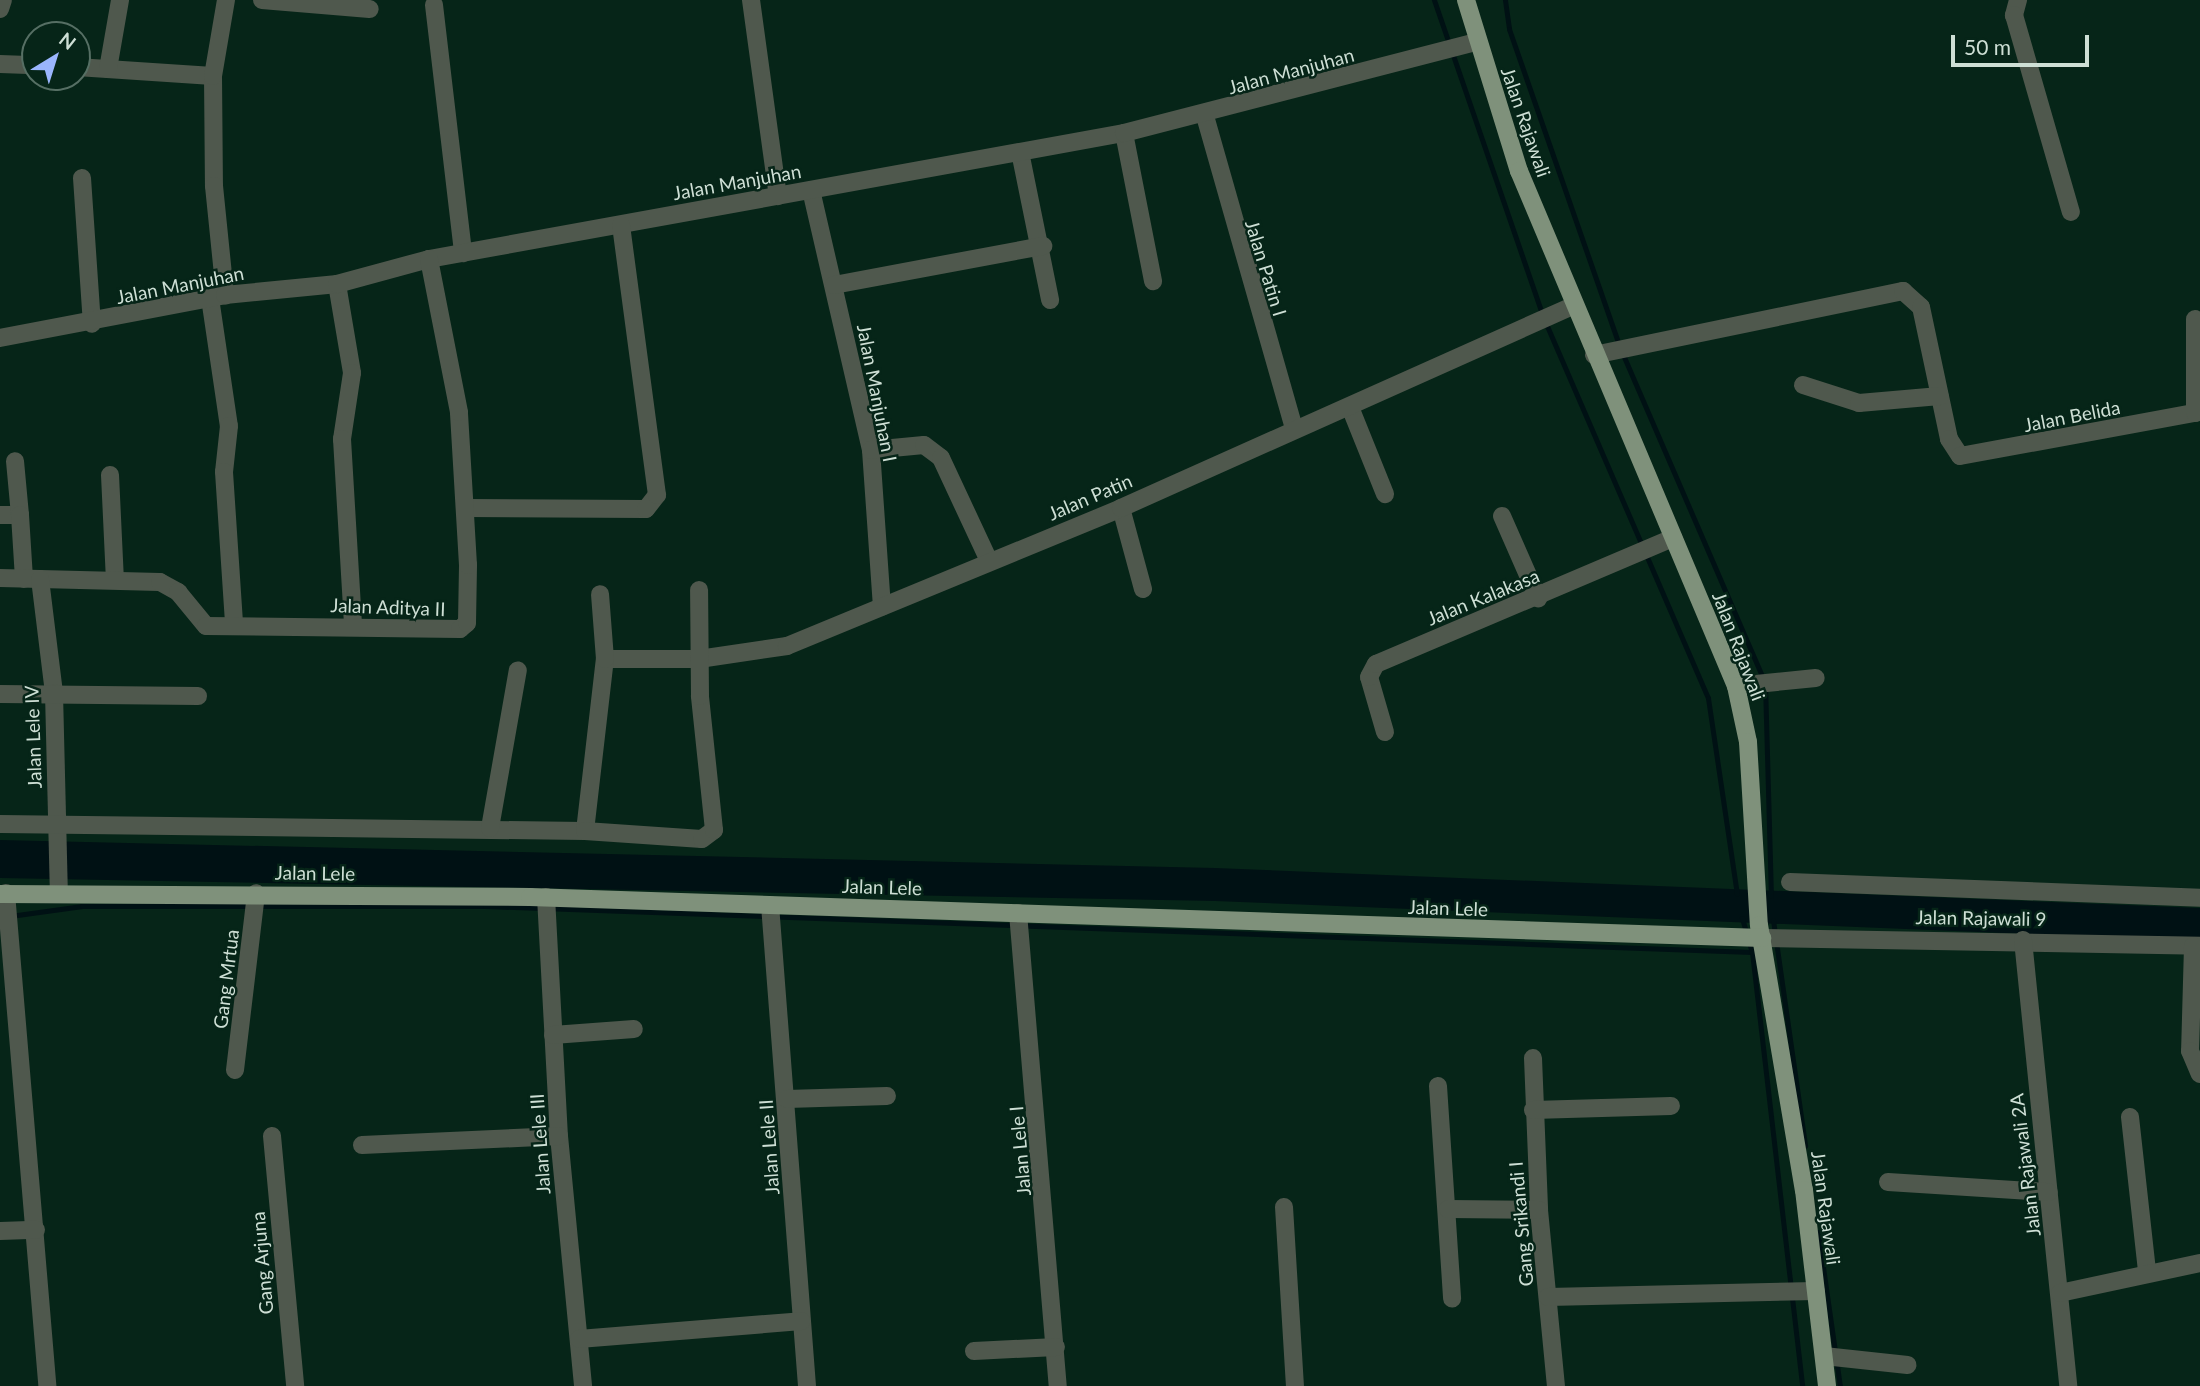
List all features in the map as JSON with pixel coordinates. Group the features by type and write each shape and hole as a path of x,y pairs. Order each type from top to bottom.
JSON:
{"main road":[{"name":"Jalan Rajawali","path":"1466,0 1478,42 1573,306 1736,686 1748,743 1760,931 1816,1291 1827,1386"},
{"name":"Jalan Lele","path":"3,893 59,885 256,893 546,897 1018,913 1760,931"}],"street":[{"path":"0,9 3,0"},
{"path":"108,69 120,0"},
{"path":"226,0 213,76 214,186 217,296 229,426 224,472 234,623"},
{"path":"262,0 370,9"},
{"path":"751,0 778,196"},
{"path":"2018,0 2014,15 2071,212"},
{"path":"434,5 463,253"},
{"name":"Jalan Manjuhan","path":"0,338 92,324 217,296 337,284 429,259 1124,133 1205,116 1478,42"},
{"path":"0,64 21,65"},
{"path":"91,68 213,76"},
{"name":"Jalan Patin I","path":"1205,116 1294,429"},
{"path":"1124,133 1153,281"},
{"path":"1020,152 1043,246 1049,300"},
{"path":"82,178 92,324"},
{"name":"Jalan Manjuhan I","path":"811,190 871,450 882,607"},
{"path":"466,508 646,509 657,495 621,225"},
{"path":"834,285 1043,246"},
{"name":"Jalan Aditya II","path":"0,578 115,580 171,585 206,626 234,623 453,631 467,623 466,508 458,412 429,259"},
{"path":"337,284 352,373 342,439 354,626"},
{"path":"1594,355 1903,291 1921,307 1940,396 1859,403 1804,385"},
{"name":"Jalan Patin","path":"605,659 699,659 760,654 882,607 1121,508 1573,306"},
{"path":"2195,319 2197,412"},
{"name":"Jalan Belida","path":"1940,396 1953,451 1969,457 2197,412"},
{"path":"1350,407 1385,494"},
{"path":"871,450 925,445 941,458 989,561"},
{"path":"0,515 20,515 15,461"},
{"path":"110,475 115,580"},
{"path":"1121,508 1143,589"},
{"name":"Jalan Lele IV","path":"20,515 54,693 59,885"},
{"path":"1502,516 1538,598"},
{"name":"Jalan Kalakasa","path":"1385,732 1369,677 1376,664 1538,598 1672,538"},
{"path":"0,824 58,832 491,828 702,839 714,830 699,659 699,590"},
{"path":"585,831 605,659 600,594"},
{"path":"491,828 518,670"},
{"path":"1736,686 1816,678"},
{"path":"0,694 198,696"},
{"path":"1790,882 2200,898"},
{"path":"3,893 36,1230 47,1386"},
{"name":"Gang Mrtua","path":"235,1070 256,893"},
{"name":"Jalan Lele III","path":"546,897 559,1136 583,1386"},
{"name":"Jalan Lele II","path":"770,905 807,1386"},
{"name":"Jalan Lele I","path":"1018,913 1058,1386"},
{"name":"Jalan Rajawali 9","path":"1760,931 2196,946"},
{"name":"Jalan Rajawali 2A","path":"2023,940 2068,1386"},
{"path":"2196,946 2190,1051 2200,1074"},
{"path":"553,1035 634,1030"},
{"name":"Gang Srikandi I","path":"1533,1058 1539,1210 1556,1386"},
{"path":"1438,1086 1452,1299"},
{"path":"787,1099 887,1096"},
{"path":"1533,1110 1671,1107"},
{"path":"2130,1117 2147,1271"},
{"name":"Gang Arjuna","path":"272,1136 295,1386"},
{"path":"362,1145 559,1136"},
{"path":"1888,1182 2049,1192"},
{"path":"1284,1207 1295,1386"},
{"path":"1448,1209 1539,1210"},
{"path":"0,1231 36,1230"},
{"path":"2060,1293 2147,1271 2200,1263"},
{"path":"1548,1297 1816,1291"},
{"path":"579,1339 801,1321"},
{"path":"974,1351 1056,1347"},
{"path":"1824,1356 1908,1365"}],"shaded area":[{"path":"0,840 1215,868 2200,908 2200,941 1215,901 0,878"}],"waterway":[{"path":"1434,0 1544,319 1708,698 1737,894"},
{"path":"1505,0 1509,29 1621,350 1765,683 1771,896"},
{"path":"10,916 82,906 485,906 1752,952"},
{"path":"1742,918 1752,952 1802,1386"},
{"path":"1773,920 1805,1146"},
{"path":"1818,1232 1840,1386"}]}
